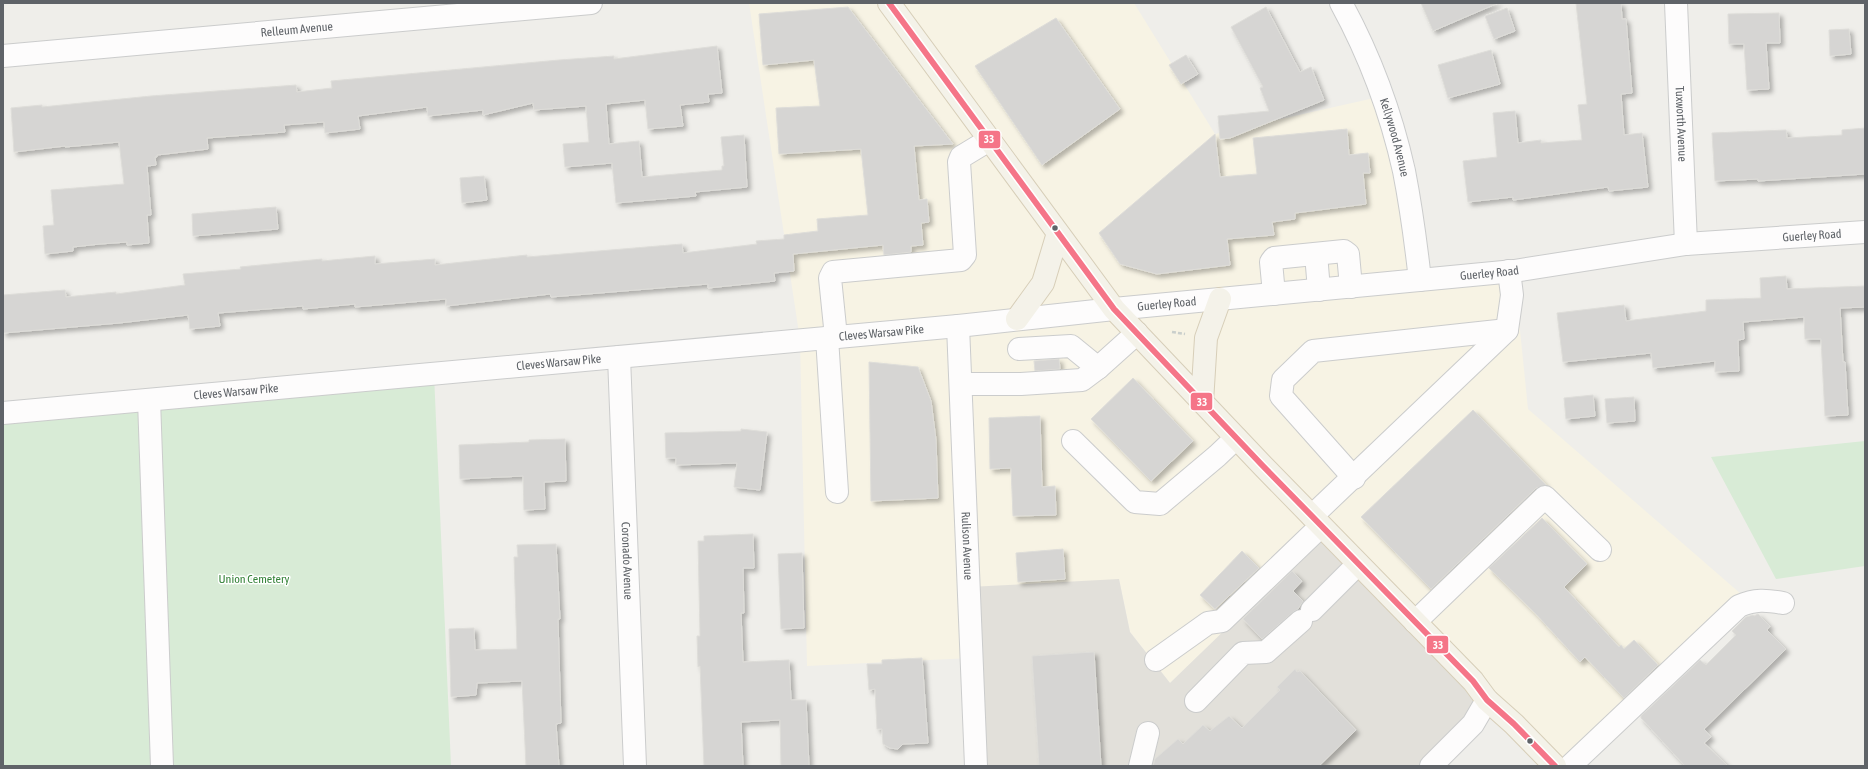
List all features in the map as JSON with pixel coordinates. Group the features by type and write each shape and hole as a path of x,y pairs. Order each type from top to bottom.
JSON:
{"main road":[{"path":"889,3 1114,309 1236,438 1472,681 1487,700 1514,724 1555,766"},
{"path":"1017,319 1042,283 1058,233"},
{"path":"1202,402 1206,338 1220,299"}],"street":[{"name":"Relleum Avenue","path":"3,56 591,3"},
{"name":"Kellywood Avenue","path":"1341,3 1357,33 1383,96 1404,171 1420,280"},
{"name":"Tuxworth Avenue","path":"1676,3 1686,244"},
{"path":"837,492 830,278 833,272 961,260 965,255 959,162 961,158 989,140"},
{"name":"Guerley Road","path":"1114,309 1509,271 1686,244 1865,232"},
{"path":"1274,294 1271,262 1274,258 1344,251 1348,254 1351,287"},
{"path":"1316,254 1319,290"},
{"path":"1156,660 1208,623 1222,622 1354,478 1508,330 1512,295 1509,271"},
{"name":"Cleves Warsaw Pike","path":"3,413 958,326 1114,309"},
{"path":"1017,319 1021,384"},
{"name":"Rulison Avenue","path":"958,326 976,766"},
{"path":"1354,478 1282,396 1283,380 1312,351 1508,330"},
{"path":"961,384 1021,384 1082,380 1098,368 1137,333"},
{"path":"1019,349 1071,346 1098,368"},
{"name":"Coronado Avenue","path":"619,357 635,766"},
{"path":"149,400 162,766"},
{"path":"1073,441 1135,502 1160,504 1236,438"},
{"path":"1415,622 1545,497 1600,550"},
{"path":"1196,701 1243,654 1266,652 1358,564"},
{"path":"1570,766 1739,606 1759,599 1784,603"},
{"path":"1431,766 1473,724 1487,700"},
{"path":"1140,766 1148,733"}],"shaded area":[{"path":"749,3 1134,3 1215,134 1383,96 1420,280 1514,271 1528,409 1741,594 1554,765 1327,532 1170,683 1130,632 1119,579 971,658 807,666 800,340"},
{"path":"1327,531 1487,700 1431,766 976,766 969,587 1119,579 1130,632 1170,683"}],"green space":[{"name":"Union Cemetery","path":"434,374 451,766 3,766 3,413"},
{"path":"1865,441 1865,566 1776,579 1711,457"}],"building":[{"path":"1421,3 1498,3 1433,31"},
{"path":"1576,3 1621,3 1622,19 1626,19 1632,93 1621,94 1624,135 1642,133 1648,187 1609,191 1608,187 1513,200 1513,197 1468,202 1463,161 1497,157 1493,113 1515,111 1518,143 1541,140 1541,143 1582,140 1578,105 1587,104"},
{"path":"848,7 953,144 914,146 919,200 927,199 929,222 921,223 923,245 911,246 911,252 884,255 883,245 793,254 794,271 774,273 775,281 708,288 708,284 551,297 550,294 446,306 446,299 355,307 355,304 303,309 303,306 218,313 220,326 190,329 188,315 119,323 3,333 3,295 65,290 66,297 116,292 116,294 185,285 183,274 241,269 240,267 322,259 322,261 375,256 375,264 435,259 435,265 527,255 527,257 682,244 683,253 757,244 756,241 784,239 784,235 818,231 817,219 868,215 861,149 779,154 776,108 820,106 814,60 763,65 759,14"},
{"path":"1266,7 1300,72 1311,67 1324,100 1230,138 1220,139 1218,116 1269,111 1260,88 1263,87 1231,27"},
{"path":"1507,8 1515,31 1494,39 1485,16"},
{"path":"1779,13 1780,43 1766,43 1769,89 1747,90 1744,44 1729,44 1728,14"},
{"path":"1056,18 1120,109 1042,165 975,66"},
{"path":"1849,29 1851,54 1830,56 1829,30"},
{"path":"717,46 722,93 708,94 709,102 680,105 683,126 648,129 645,100 606,104 609,144 639,141 642,177 722,170 722,166 724,166 721,137 744,135 747,187 695,192 696,196 616,203 612,163 565,167 563,144 589,142 586,106 534,110 533,103 483,115 483,110 428,116 427,107 358,116 360,129 325,133 324,122 284,125 285,132 207,138 208,149 157,155 157,157 155,157 156,165 147,166 151,215 147,215 149,243 127,245 127,242 100,244 73,247 73,251 45,254 43,226 54,225 51,190 124,184 119,142 14,152 11,108 42,105 42,107 151,96 296,85 297,92 332,88 331,81 559,60 614,56 614,59"},
{"path":"1491,50 1500,84 1448,98 1438,65"},
{"path":"1186,55 1198,74 1181,84 1169,65"},
{"path":"1865,128 1865,174 1758,181 1758,179 1715,181 1712,133 1786,130 1787,138 1842,135 1842,130"},
{"path":"1347,129 1349,155 1368,153 1370,173 1363,173 1366,204 1295,213 1295,219 1272,222 1274,235 1227,239 1230,265 1157,274 1120,264 1099,233 1215,134 1220,177 1257,174 1253,138"},
{"path":"484,176 487,200 462,203 460,178"},
{"path":"276,207 278,229 193,236 192,214"},
{"path":"1786,276 1787,289 1865,286 1865,307 1840,308 1848,415 1825,416 1821,339 1805,339 1804,317 1743,322 1744,339 1738,340 1739,371 1715,372 1715,361 1653,368 1651,353 1563,362 1557,313 1624,305 1626,321 1706,311 1706,300 1761,298 1760,278"},
{"path":"1059,359 1060,369 1035,371 1034,361"},
{"path":"869,362 918,367 931,401 936,440 938,498 871,501"},
{"path":"1133,378 1193,441 1151,481 1091,419"},
{"path":"1593,395 1595,416 1566,419 1564,398"},
{"path":"1634,397 1635,421 1607,423 1605,399"},
{"path":"1473,410 1546,485 1536,488 1431,589 1361,517"},
{"path":"1040,416 1042,487 1055,486 1056,515 1013,516 1011,468 990,469 989,418"},
{"path":"741,429 767,432 760,490 734,487 737,463 676,465 676,458 666,458 665,433 741,431"},
{"path":"565,439 566,481 544,482 545,509 524,510 523,476 460,479 459,445"},
{"path":"1542,518 1587,564 1564,587 1619,647 1621,645 1624,649 1634,640 1658,665 1624,698 1585,657 1580,662 1536,614 1489,568"},
{"path":"753,534 754,568 743,568 744,613 741,613 743,662 789,660 791,700 806,700 809,766 781,766 780,720 741,722 743,766 704,766 700,666 698,667 697,636 700,636 698,541 704,541 704,536"},
{"path":"556,544 560,619 558,619 561,723 556,724 559,766 526,766 522,681 477,683 476,695 451,697 449,629 474,628 475,650 517,649 514,557 518,557 517,545"},
{"path":"1063,549 1065,579 1018,582 1016,553"},
{"path":"1242,551 1259,568 1215,609 1200,595"},
{"path":"802,553 804,628 781,629 778,554"},
{"path":"1292,571 1302,581 1293,591 1303,601 1298,609 1262,639 1243,619"},
{"path":"1758,614 1770,626 1767,630 1786,649 1704,729 1711,737 1704,743 1728,766 1685,766 1641,718 1641,716 1700,660 1706,665 1736,635 1732,631 1746,617"},
{"path":"1094,652 1101,766 1039,766 1032,656"},
{"path":"922,658 928,743 903,744 898,749 890,748 883,744 882,729 877,729 875,689 869,690 867,664 882,664 882,660"},
{"path":"1295,669 1297,672 1300,671 1356,730 1319,766 1153,766 1155,759 1178,739 1183,744 1203,725 1210,731 1229,716 1242,728 1280,690 1277,687"}],"transit line":[{"name":"33","path":"889,3 1114,309 1262,465 1473,681 1487,700 1514,724 1555,766"}]}
